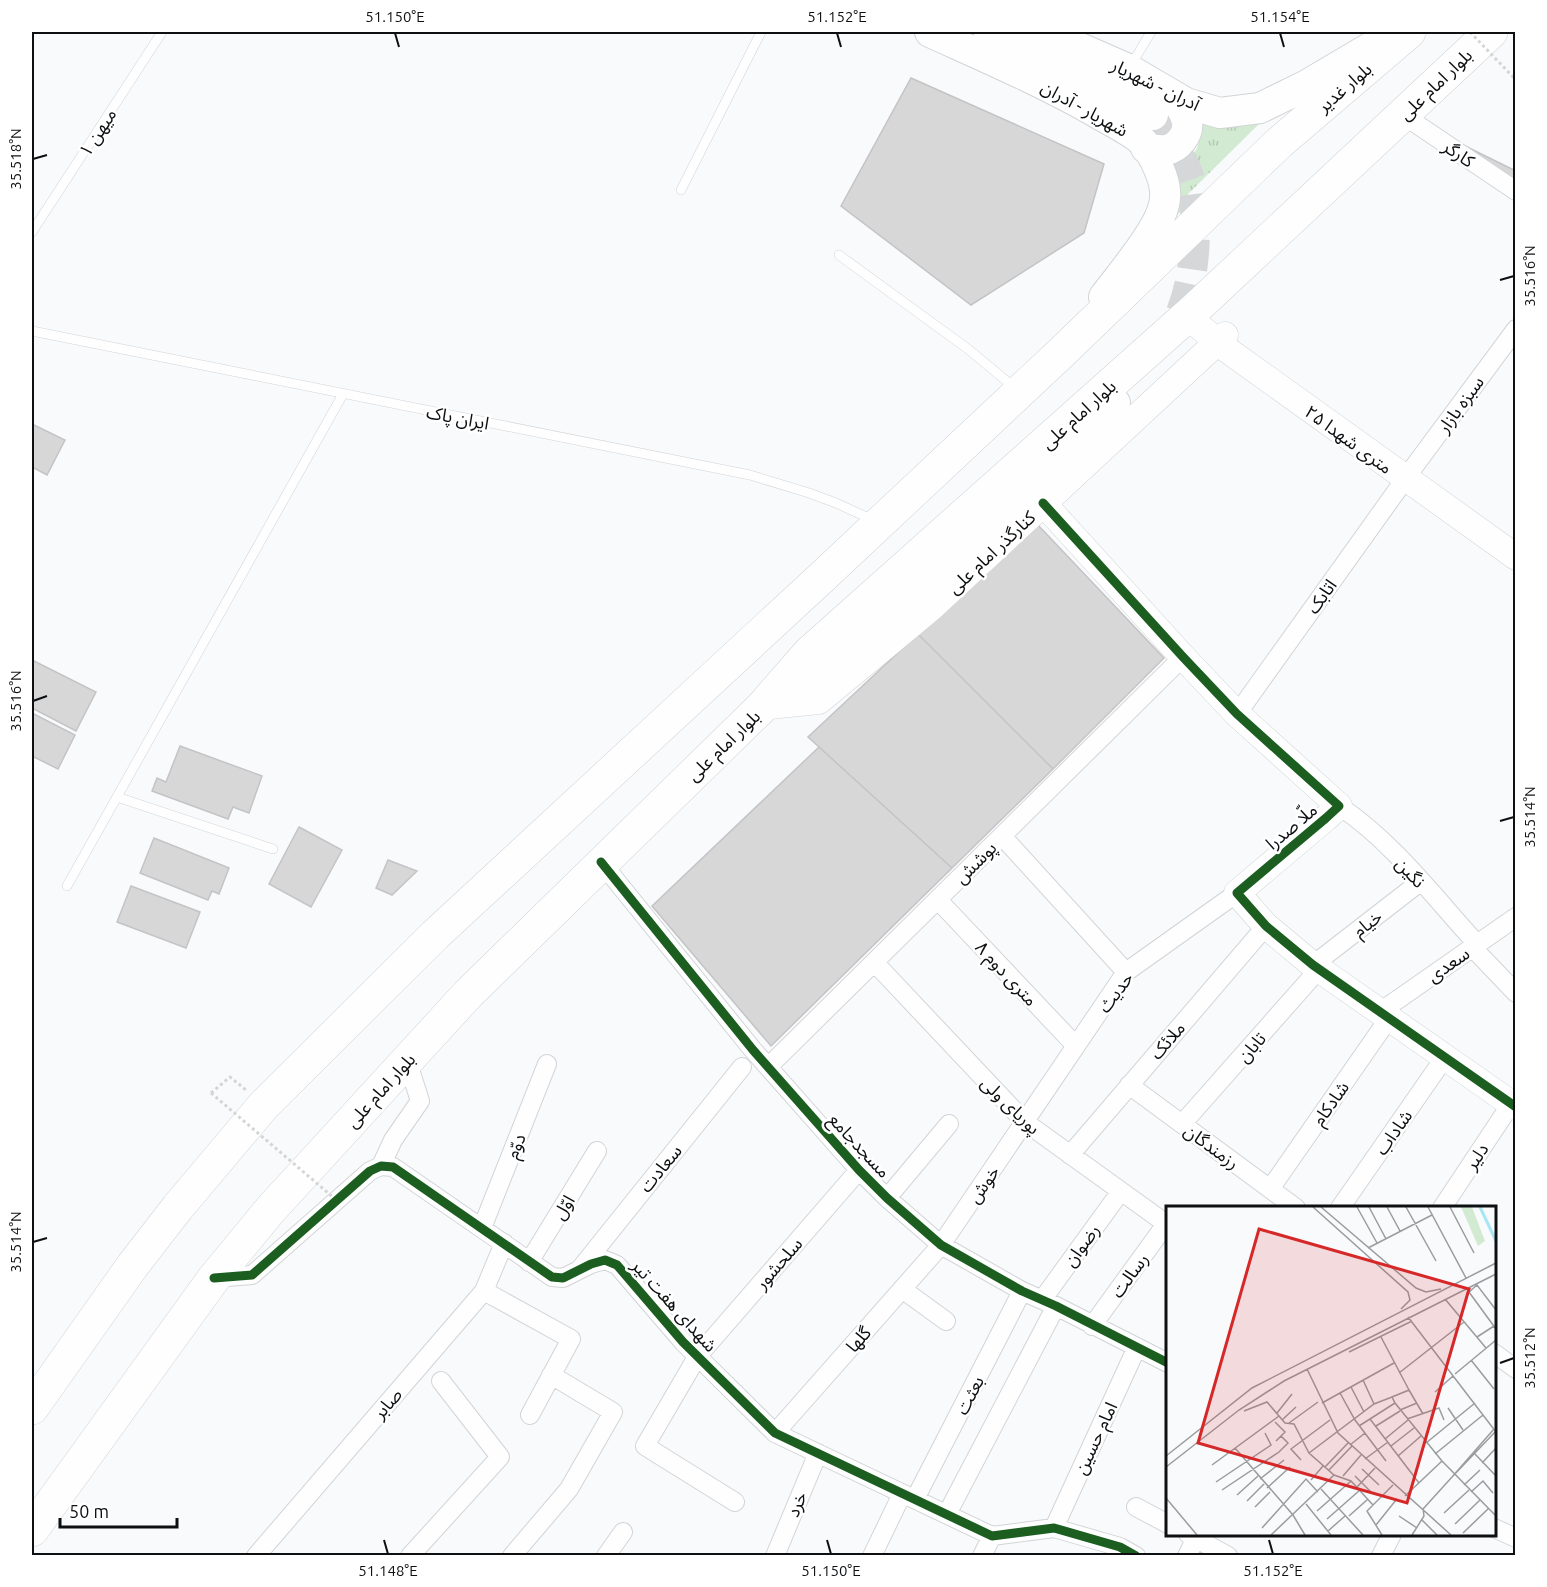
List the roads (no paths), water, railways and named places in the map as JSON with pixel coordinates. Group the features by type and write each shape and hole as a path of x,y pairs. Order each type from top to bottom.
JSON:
{"highway":[{"name":"بلوار غدیر","path":"1061,353 1279,143 1409,32"},
{"name":"بلوار امام علی","path":"32,1530 214,1278 271,1209 468,994 762,707 809,653 1191,312 1491,32"},
{"path":"32,1408 133,1265 178,1207 264,1105 435,935 1061,353"},
{"path":"32,1502 88,1432 137,1383"}],"main road":[{"name":"شهریار - آدران","path":"930,32 1057,90 1141,140 1162,177 1166,195 1164,208 1157,225 1061,353"},
{"path":"989,32 1106,85 1184,112 1188,129 1176,146 1168,150 1146,148"},
{"name":"آدران - شهریار","path":"1043,32 1128,69 1164,106 1186,103 1220,113 1260,108 1307,85 1397,32"},
{"path":"762,707 801,687 980,529 1115,403"}],"street":[{"name":"کارگر","path":"1403,115 1515,191"},
{"name":"۲۵ متری شهدا","path":"1191,312 1222,339 1409,473 1515,557"},
{"name":"سبزه بازار","path":"1409,473 1515,328"},
{"name":"کنارگذر امام علی","path":"762,707 819,701 931,608 1222,339"},
{"name":"۲۵ متری شهدا","path":"1409,473 1515,537"},
{"name":"اتابک","path":"1237,714 1409,473"},
{"name":"ملّا صدرا","path":"1043,503 1237,714 1338,806 1237,893"},
{"name":"پوشش","path":"768,1067 1183,657"},
{"name":"نگین","path":"1338,806 1356,818 1402,860 1515,993"},
{"path":"1002,836 1126,972"},
{"name":"مسجدجامع","path":"601,862 753,1050 859,1170 940,1245 1022,1291 1166,1362"},
{"name":"خیام","path":"1316,967 1420,882"},
{"path":"1237,893 1266,926 1316,967 1513,1105"},
{"name":"حدیث","path":"1025,1122 1126,972 1237,893"},
{"name":"۸ متری دوم","path":"938,900 1076,1046"},
{"name":"سعدی","path":"1384,1015 1515,917"},
{"name":"ملائک","path":"1070,1155 1266,926"},
{"name":"پوریای ولی","path":"874,962 1025,1122 1166,1224"},
{"name":"تابان","path":"1182,1124 1316,967"},
{"name":"شادکام","path":"1270,1189 1384,1015"},
{"name":"شاداب","path":"1341,1206 1445,1057"},
{"path":"214,1278 252,1275 370,1171 381,1166 393,1140 420,1101 407,1060"},
{"name":"دوّم","path":"483,1228 547,1064"},
{"name":"سعادت","path":"579,1270 742,1067"},
{"name":"رزمندگان","path":"1129,1085 1293,1206"},
{"name":"دلیر","path":"1443,1206 1513,1105"},
{"name":"خوش","path":"940,1245 1025,1122"},
{"path":"887,1198 949,1124"},
{"name":"اوّل","path":"529,1262 597,1151"},
{"name":"شهدای هفت تیر","path":"381,1166 393,1167 552,1277 563,1278 591,1264 605,1260 617,1264 697,1357 775,1433 992,1536"},
{"name":"سلحشور","path":"735,1502 645,1446 697,1357 859,1170"},
{"name":"رضوان","path":"947,1514 1049,1303 1120,1191"},
{"name":"رسالت","path":"1092,1326 1166,1226"},
{"name":"صابر","path":"264,1553 484,1291 504,1243"},
{"name":"گلها","path":"775,1433 940,1245"},
{"path":"902,1289 946,1322"},
{"path":"484,1291 571,1339 530,1415"},
{"name":"بعثت","path":"872,1556 909,1497 1022,1291"},
{"name":"امام حسین","path":"1054,1528 1137,1347"},
{"path":"1496,1355 1515,1369"},
{"path":"512,1556 569,1489 613,1413 551,1375"},
{"path":"410,1556 500,1457 441,1382"},
{"name":"خرد","path":"775,1556 818,1453"},
{"path":"1136,1507 1166,1523"},
{"path":"982,1556 992,1536 1054,1528 1124,1553"},
{"path":"1496,1529 1515,1538"},
{"path":"606,1556 623,1532"},
{"path":"1187,1556 1194,1536 1228,1556"},
{"path":"1381,1556 1391,1536"}],"lane":[{"name":"میهن ۱","path":"32,232 162,32"},
{"path":"681,190 761,32"},
{"path":"1128,69 1151,32"},
{"path":"839,255 968,349 1019,392"},
{"name":"ایران پاک","path":"32,331 750,475 836,503 879,523"},
{"path":"67,886 343,394"},
{"path":"117,797 273,849"}],"tunnel":[{"path":"1153,115 1182,162 1195,197 1192,272 1187,295 1173,331"}]}
